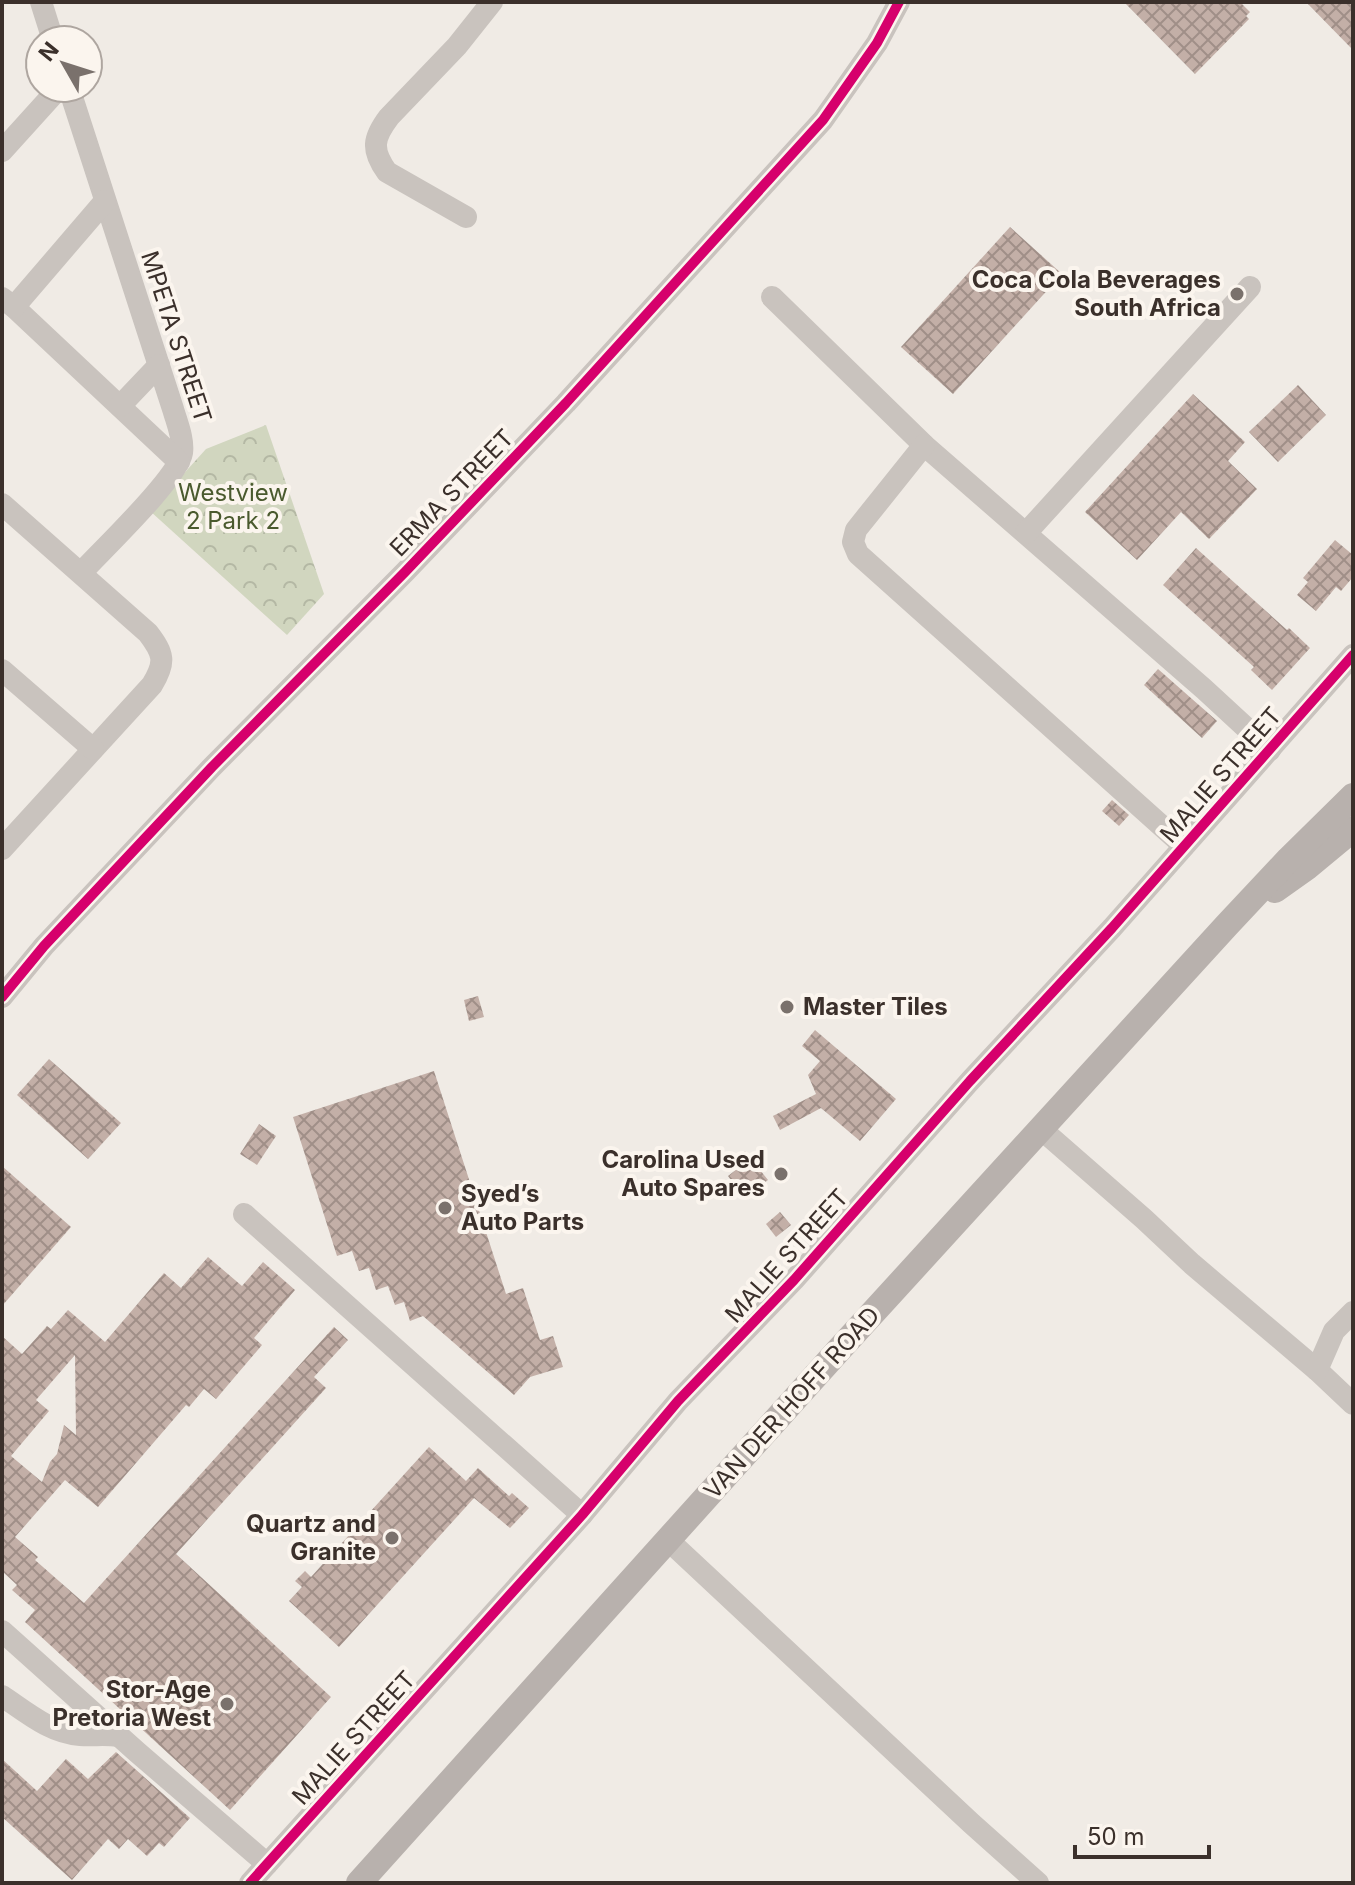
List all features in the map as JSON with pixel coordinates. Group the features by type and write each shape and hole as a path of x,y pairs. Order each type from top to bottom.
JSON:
{"main road":[{"name":"VAN DER HOFF ROAD","path":"359,1883 1227,925 1353,796"},
{"name":"VAN DER HOFF ROAD","path":"1227,925 1306,868 1353,829"}],"street":[{"path":"41,2 48,24"},
{"path":"466,217 387,172 380,162 375,141 389,117 457,46 492,2"},
{"name":"ERMA STREET","path":"4,994 44,946 212,767 405,572 566,403 823,120 877,43 899,2"},
{"path":"2,151 45,104"},
{"name":"MPETA STREET","path":"74,104 182,442 179,462"},
{"path":"81,573 165,483 179,462 8,302 105,201"},
{"path":"1026,533 1250,287"},
{"path":"772,297 924,445 1270,750"},
{"path":"120,406 159,365"},
{"path":"924,445 856,530 853,542 858,554 1184,846"},
{"path":"2,504 148,633 162,655 163,664 152,685 4,842"},
{"name":"MALIE STREET","path":"250,1883 582,1515 678,1401 794,1280 1353,655"},
{"path":"2,670 93,749"},
{"path":"1041,1129 1353,1404"},
{"path":"244,1214 582,1515"},
{"path":"1317,1370 1334,1331 1353,1312"},
{"path":"668,1540 1038,1883"},
{"path":"2,1631 267,1864"},
{"path":"2,1696 40,1722 63,1733 118,1736"}],"green space":[{"name":"Westview 2 Park 2","path":"266,425 324,594 287,635 150,511 206,449"}],"building":[{"path":"1124,2 1240,2 1250,12 1246,16 1249,19 1195,74"},
{"path":"1306,2 1353,2 1353,50"},
{"path":"1010,227 1062,274 953,394 901,347"},
{"path":"1298,385 1326,415 1278,462 1249,432"},
{"path":"1193,394 1245,442 1228,461 1257,489 1209,539 1181,512 1137,560 1085,512"},
{"path":"1335,540 1353,555 1353,577 1341,591 1336,587 1316,611 1297,595 1308,582 1303,578"},
{"path":"1196,548 1310,648 1272,690 1251,670 1254,667 1163,585"},
{"path":"1158,669 1217,721 1202,738 1144,685"},
{"path":"1112,800 1129,815 1119,826 1102,811"},
{"path":"478,996 484,1017 469,1021 464,1000"},
{"path":"815,1030 896,1099 860,1141 821,1108 780,1130 773,1116 816,1094 808,1075 820,1061 802,1046"},
{"path":"49,1059 121,1123 88,1159 17,1095"},
{"path":"434,1071 506,1294 523,1288 540,1340 553,1336 563,1367 530,1377 514,1395 423,1316 410,1321 404,1302 395,1305 388,1286 376,1290 369,1268 359,1271 352,1251 337,1256 293,1117"},
{"path":"259,1124 276,1136 257,1165 240,1154"},
{"path":"745,1151 768,1180 744,1198 728,1176 737,1169 731,1161"},
{"path":"2,1166 71,1227 2,1306"},
{"path":"780,1212 791,1225 776,1237 766,1224"},
{"path":"208,1257 242,1286 263,1262 295,1290 254,1338 262,1345 216,1399 204,1389 189,1407 186,1405 98,1507 65,1480 15,1537 38,1557 35,1560 84,1603 334,1327 348,1340 314,1377 326,1388 176,1554 331,1697 230,1810 25,1622 35,1610 12,1590 17,1585 2,1571 2,1336 22,1354 47,1326 51,1329 68,1310 105,1342 164,1273 181,1288","holes":["75,1355 76,1435 64,1425 57,1454 42,1482 11,1456 49,1411 36,1400"]},
{"name":"Quartz and Granite","path":"429,1447 466,1481 478,1468 509,1496 512,1493 529,1508 510,1528 474,1498 339,1647 289,1601 302,1587 295,1581 305,1571 311,1577"},
{"path":"116,1752 190,1818 164,1847 159,1843 147,1856 128,1839 119,1849 108,1839 72,1880 2,1817 2,1759 37,1791 66,1759 88,1779"}],"cycle path":[{"path":"2,997 44,946 212,767 405,572 566,403 823,120 877,43 899,2"},
{"path":"250,1883 582,1515 678,1401 794,1280 1353,655"}],"place":[{"name":"Coca Cola Beverages South Africa","path":"1237,294"},
{"name":"Master Tiles","path":"787,1007"},
{"name":"Carolina Used Auto Spares","path":"781,1174"},
{"name":"Syed’s Auto Parts","path":"445,1208"},
{"name":"Quartz and Granite","path":"392,1538"},
{"name":"Stor-Age Pretoria West","path":"227,1704"}]}
